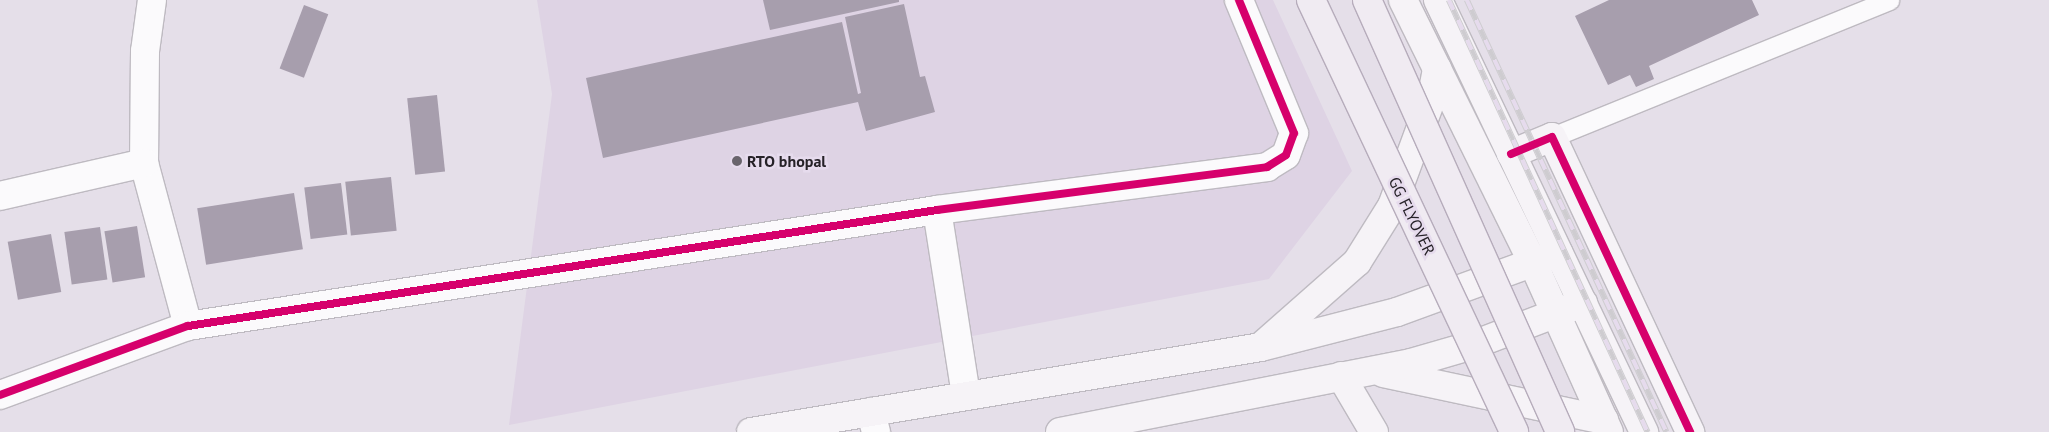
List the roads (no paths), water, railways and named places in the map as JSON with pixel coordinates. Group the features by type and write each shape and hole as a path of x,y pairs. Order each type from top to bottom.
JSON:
{"main road":[{"name":"GG FLYOVER","path":"1311,0 1514,432"},
{"path":"1367,0 1560,432"},
{"path":"1403,0 1533,263 1554,314 1607,426"},
{"path":"1438,0 1644,432"},
{"path":"1261,347 1357,262 1392,206 1431,100 1437,69"},
{"path":"1511,154 1552,137 1690,432"},
{"path":"750,432 873,422 966,396 1261,347 1397,312 1559,253"},
{"path":"1060,432 1412,363 1473,345 1582,303"},
{"path":"1370,370 1607,426"},
{"path":"1341,376 1374,432"}],"street":[{"path":"152,0 145,51 144,163 188,326"},
{"path":"0,395 188,326 938,210 1267,167 1286,155 1294,133 1239,0"},
{"path":"0,196 144,163"},
{"path":"938,210 966,396"}],"lane":[{"path":"1552,137 1889,0"}],"railway":[{"path":"1449,0 1648,432"},
{"path":"1467,0 1667,432"}],"place":[{"name":"RTO bhopal","path":"737,161"}]}
